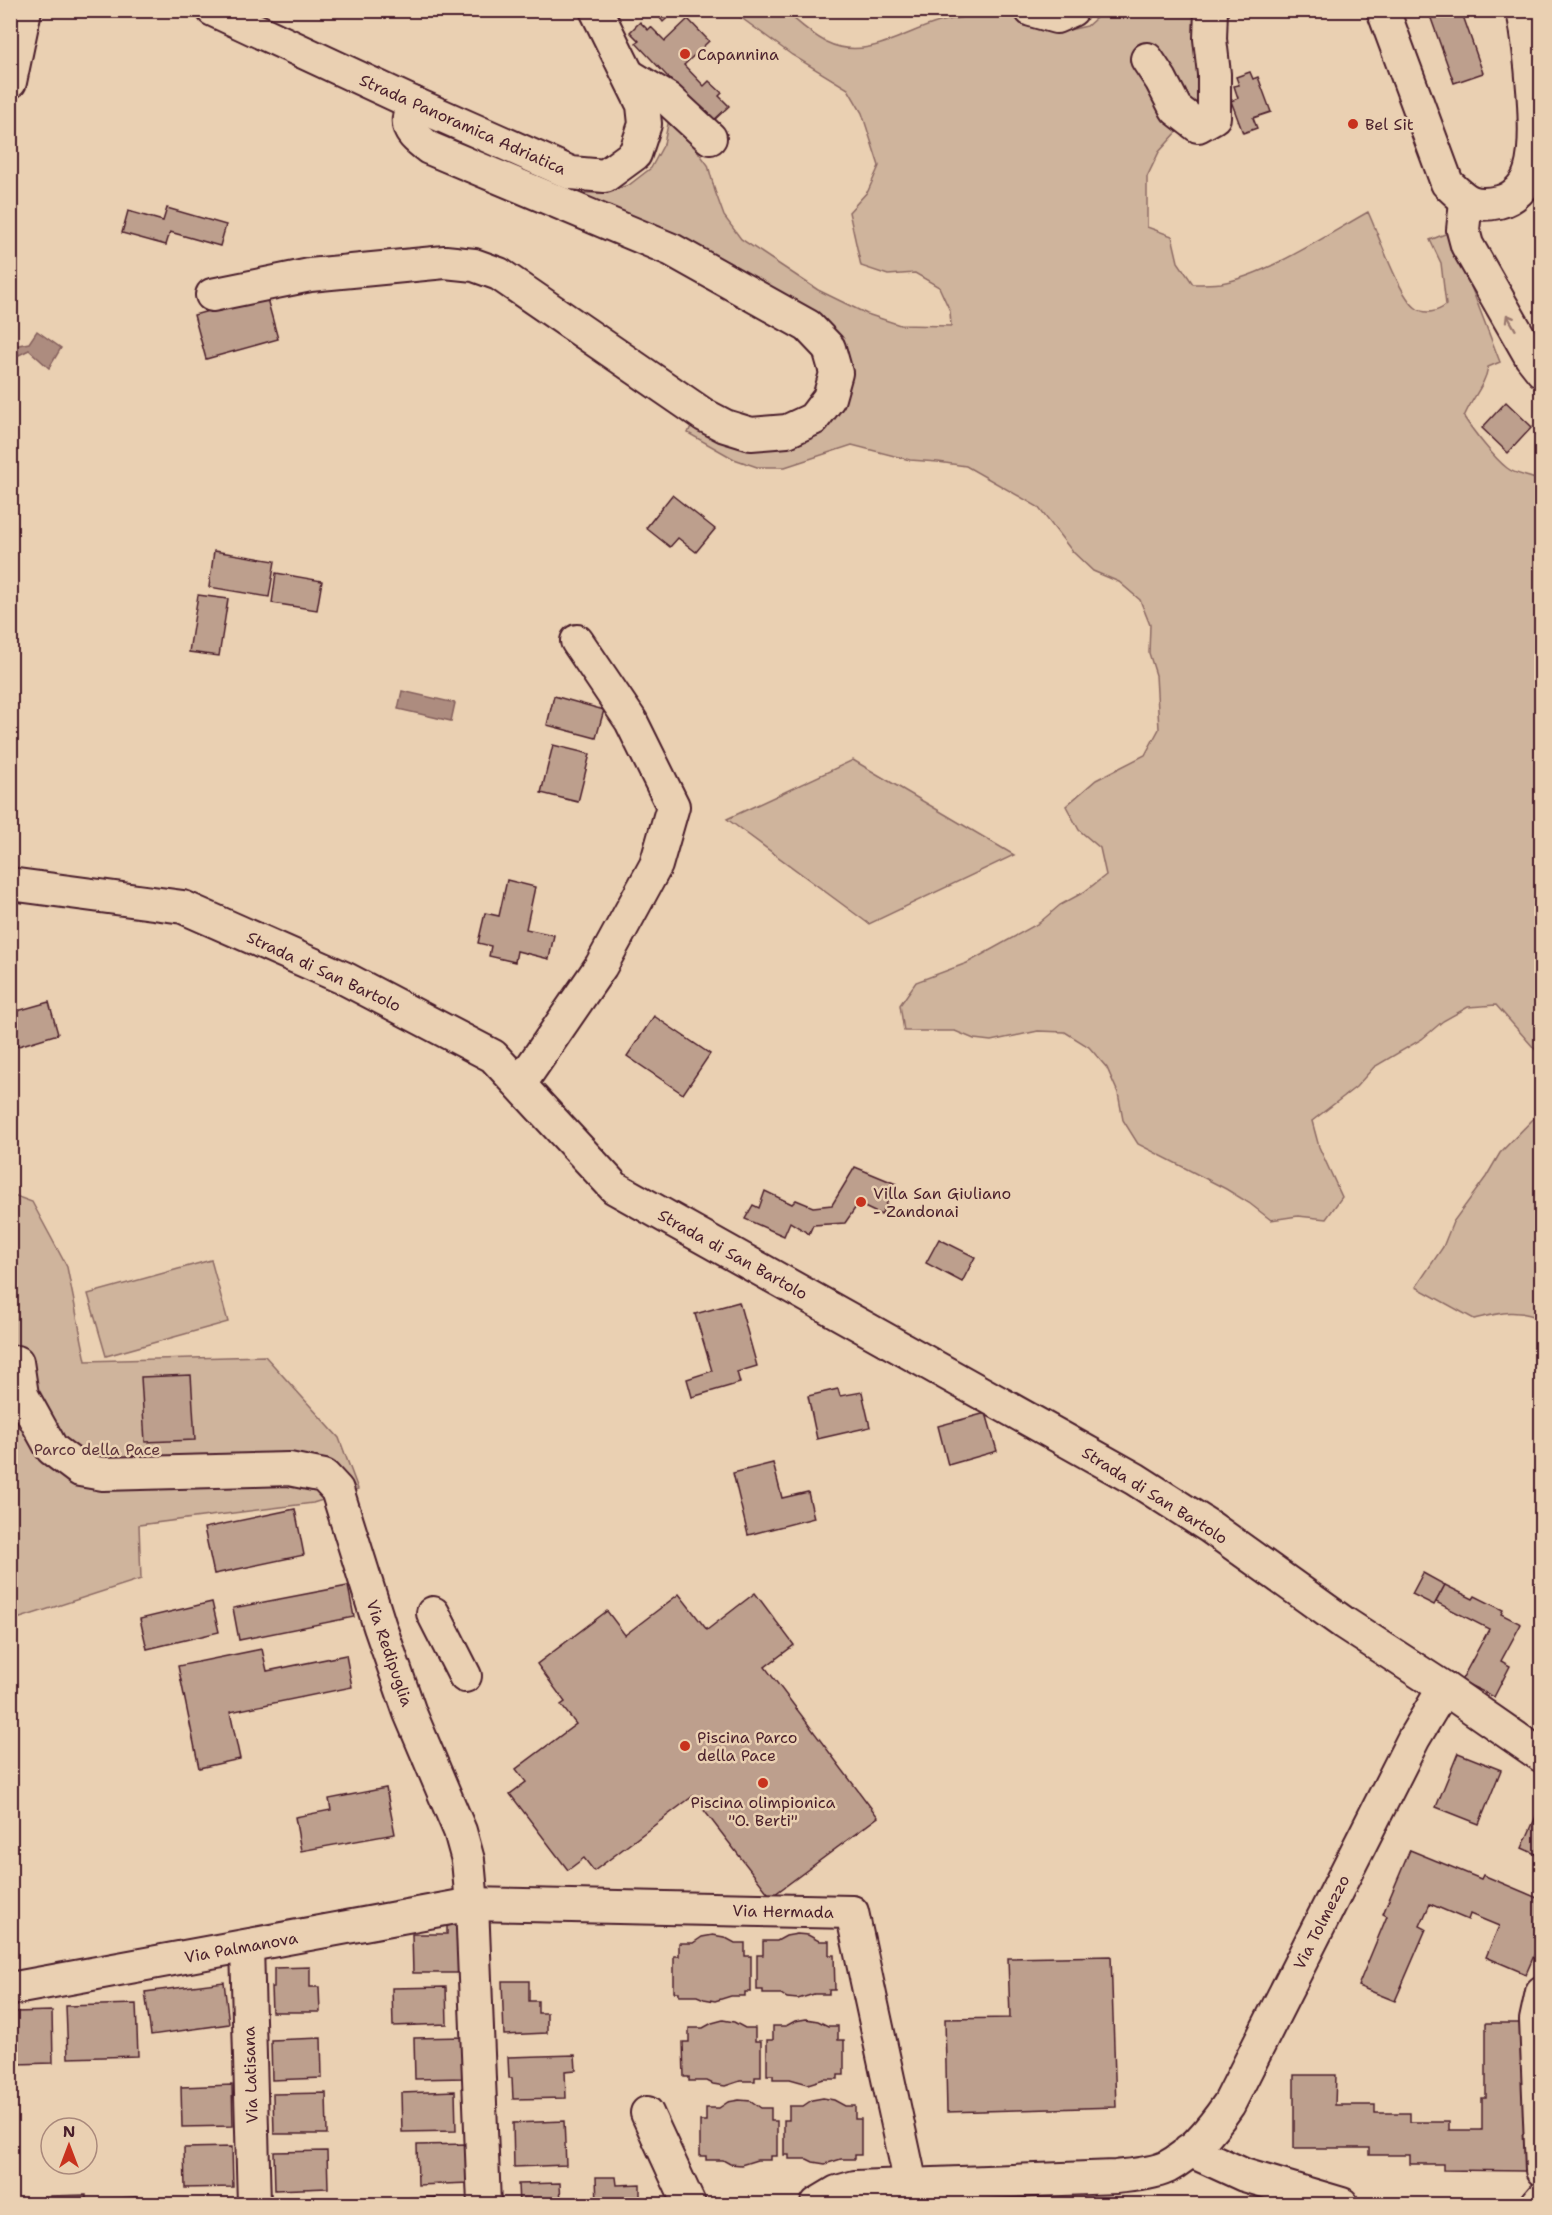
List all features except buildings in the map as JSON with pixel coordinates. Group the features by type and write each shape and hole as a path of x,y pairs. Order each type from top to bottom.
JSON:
{"street":[{"path":"10,82 24,10"},
{"name":"Strada Panoramica Adriatica","path":"213,10 571,173 604,176 635,154 645,124 643,105 596,10"},
{"path":"1031,10 1056,17 1072,10"},
{"path":"1148,59 1176,110 1198,126 1215,117 1215,74 1210,39 1211,10"},
{"path":"1383,10 1446,183 1466,201 1486,205 1507,200 1521,188 1530,174 1535,152 1523,10"},
{"path":"630,76 668,99 710,138"},
{"path":"212,295 310,275 445,262 474,265 499,273 704,415 725,426 751,434 787,431 813,419 829,398 836,373 829,348 808,326 672,250 429,148 411,133 407,119 413,103"},
{"path":"1466,201 1463,230 1467,245 1531,357 1542,372"},
{"path":"519,1084 607,956 656,866 673,806 631,721 577,641"},
{"name":"Strada di San Bartolo","path":"10,884 183,907 346,978 493,1056 615,1188 1135,1479 1210,1527 1344,1623 1444,1688 1542,1756"},
{"name":"Via Redipuglia","path":"17,1362 22,1395 52,1449 81,1470 103,1474 289,1469 324,1476 337,1490 410,1713 460,1831 468,1860 472,1904 484,2205"},
{"path":"433,1612 465,1676"},
{"name":"Via Tolmezzo","path":"1189,2150 1210,2132 1229,2104 1413,1738 1444,1688"},
{"name":"Via Palmanova","path":"10,1989 472,1904"},
{"name":"Via Hermada","path":"472,1904 852,1912 911,2185"},
{"name":"Via Latisana","path":"246,1946 254,2205"},
{"path":"1542,1992 1536,2020 1542,2170"},
{"path":"647,2113 689,2205"},
{"path":"817,2205 837,2192 855,2187 1116,2177 1144,2173 1167,2167 1189,2150 1244,2175 1342,2205"},
{"path":"1537,2205 1542,2198"}],"green space":[{"path":"732,11 785,11 809,32 826,42 854,49 882,44 936,23 963,17 965,11 1008,11 1033,26 1060,32 1087,26 1104,11 1202,11 1206,93 1159,152 1147,177 1147,227 1172,236 1178,262 1193,284 1221,283 1258,272 1368,212 1389,263 1409,301 1416,308 1431,312 1446,305 1441,263 1430,240 1450,232 1500,362 1488,367 1484,380 1464,417 1484,444 1507,468 1541,482 1541,1056 1496,1005 1468,1007 1443,1021 1422,1039 1374,1067 1356,1087 1312,1121 1319,1147 1342,1197 1326,1219 1298,1216 1271,1220 1226,1189 1138,1144 1123,1120 1118,1093 1107,1068 1089,1047 1065,1032 1038,1031 991,1041 974,1039 955,1031 904,1031 900,1005 916,982 967,963 1039,923 1060,905 1084,892 1106,875 1100,848 1079,830 1066,806 1096,780 1145,755 1159,729 1156,675 1149,653 1150,625 1140,600 1119,582 1093,571 1072,551 1038,507 966,466 910,460 852,445 785,467 757,467 734,459 688,433 693,422 803,435 836,344 565,193 602,193 629,185 651,168 664,144 670,114 708,165 724,216 741,239 818,290 867,314 900,325 951,326 950,311 939,287 915,273 888,275 861,266 849,212 868,191 879,166 862,113 848,89 792,55"},
{"path":"853,760 1014,855 869,924 727,819"},
{"path":"1541,1107 1541,1319 1524,1314 1500,1313 1474,1319 1416,1287 1443,1247 1453,1222 1486,1177 1500,1153 1540,1112"},
{"name":"Parco della Pace","path":"10,1194 32,1202 67,1267 86,1361 265,1356 339,1438 358,1489 313,1503 139,1525 141,1579 11,1621"},
{"path":"211,1260 228,1322 106,1356 88,1294"}],"shaded area":[{"path":"37,331 61,348 49,368 29,350 19,355 13,346 29,343"},
{"path":"402,691 455,703 451,721 398,709"}],"place":[{"name":"Capannina","path":"685,54"},
{"name":"Bel Sit","path":"1353,124"},
{"name":"Villa San Giuliano - Zandonai","path":"861,1202"},
{"name":"Piscina Parco della Pace","path":"685,1746"},
{"name":"Piscina olimpionica \"O. Berti\"","path":"763,1783"}]}
